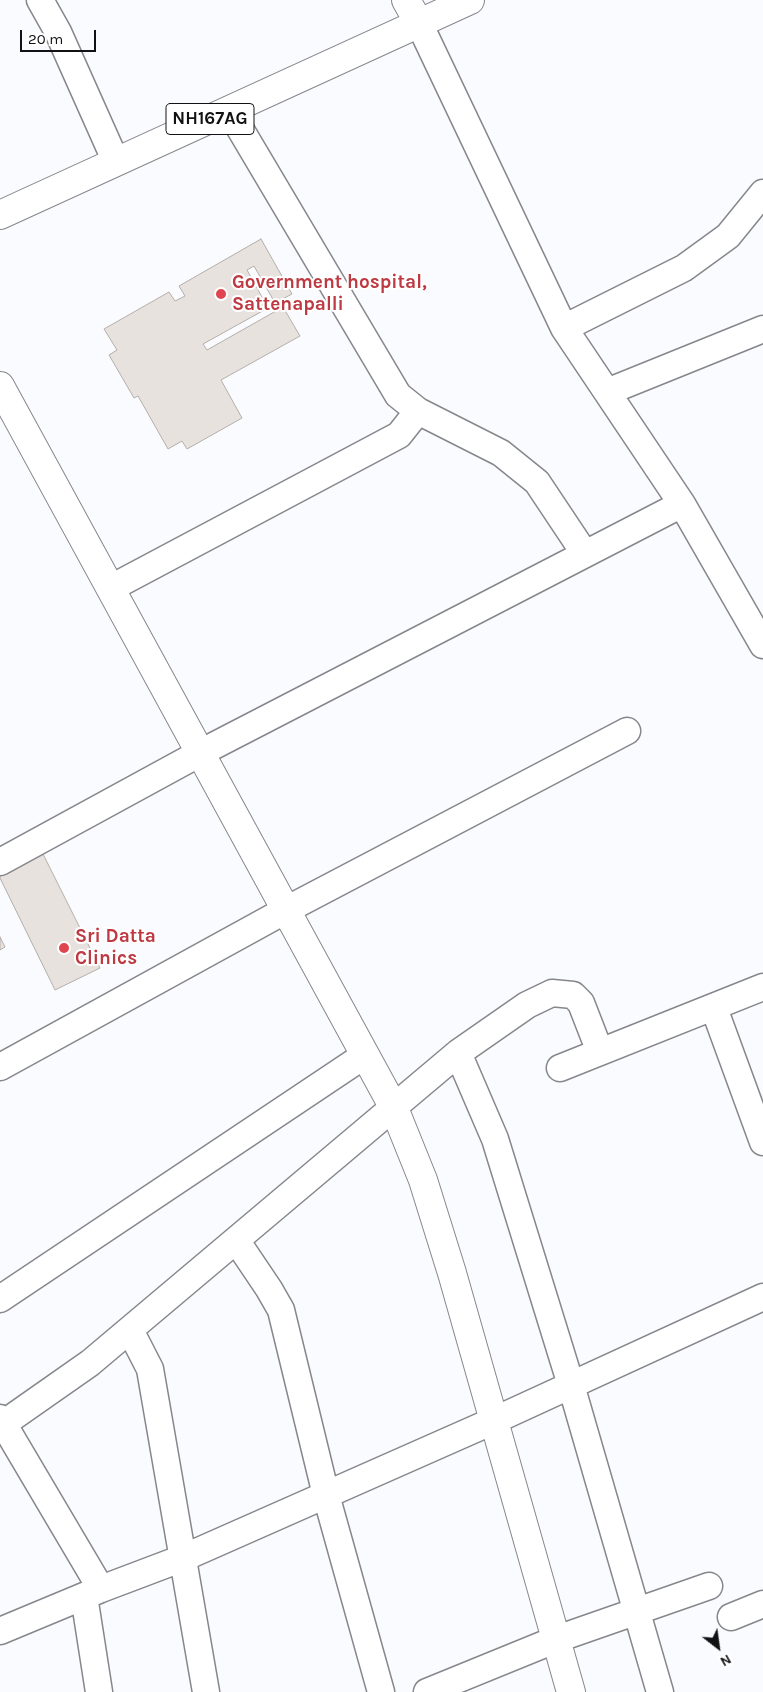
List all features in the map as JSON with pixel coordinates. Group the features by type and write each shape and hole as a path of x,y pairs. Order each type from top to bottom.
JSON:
{"main road":[{"name":"NH167AG","path":"0,215 229,110 413,12 470,0"},
{"path":"0,386 394,1108 423,1180 452,1273 571,1692"}],"street":[{"path":"40,0 58,32 116,162"},
{"path":"413,12 564,328 682,504 763,645"},
{"path":"229,110 398,395 418,411 501,453 537,482 585,554"},
{"path":"564,328 684,268 728,236 763,192"},
{"path":"607,392 763,329"},
{"path":"111,588 399,435 418,411"},
{"path":"0,862 200,753 682,504"},
{"path":"0,1067 286,910 627,731"},
{"path":"560,1068 763,987"},
{"path":"98,1692 92,1592 1,1422 90,1363 458,1053 527,1005 552,993 573,995 581,1003 600,1052"},
{"path":"714,1008 763,1142"},
{"path":"458,1053 495,1139 571,1385 660,1692"},
{"path":"0,1299 365,1055"},
{"path":"236,1240 281,1310 326,1495 381,1692"},
{"path":"0,1631 92,1592 183,1558 493,1421 763,1297"},
{"path":"130,1330 150,1369 206,1692"},
{"path":"427,1692 557,1639 709,1586"},
{"path":"731,1617 763,1604"}],"building":[{"path":"261,239 292,294 275,303 254,266 247,270 268,308 203,344 207,350 283,307 300,336 221,380 242,418 187,449 182,441 168,449 138,396 134,398 109,355 117,350 104,329 169,292 175,301 185,296 179,286"},
{"path":"43,854 100,968 55,990 0,878 0,875"},
{"path":"0,937 5,947 0,950"}],"place":[{"name":"Government hospital, Sattenapalli","path":"221,294"},
{"name":"Sri Datta Clinics","path":"64,948"}]}
